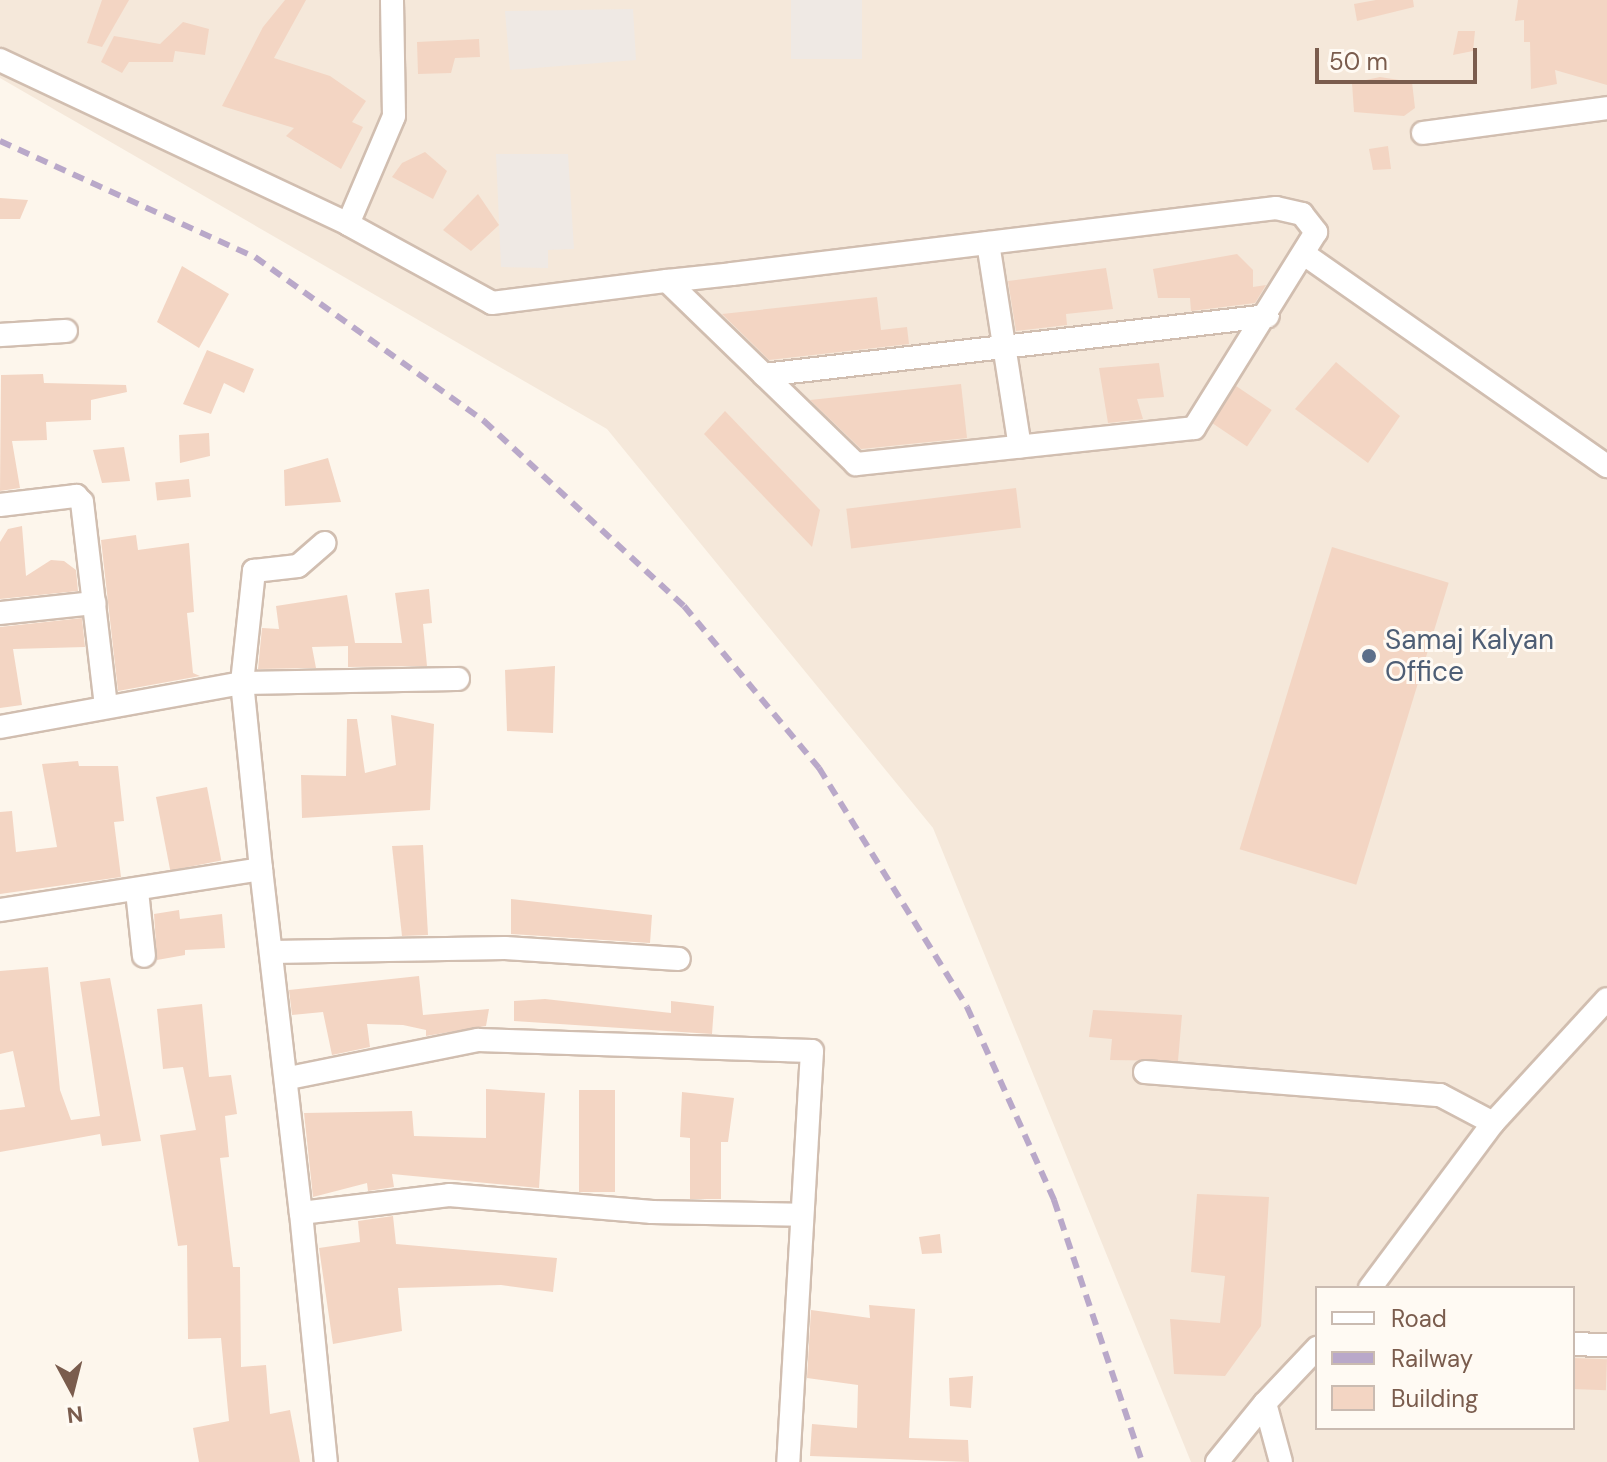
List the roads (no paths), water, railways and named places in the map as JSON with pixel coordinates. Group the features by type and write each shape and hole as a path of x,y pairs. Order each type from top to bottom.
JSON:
{"street":[{"path":"348,224 394,116 392,0"},
{"path":"0,60 348,224 492,303 667,281 1276,208 1302,214 1316,232 1268,316 1194,428 856,464 667,281"},
{"path":"1423,133 1607,108"},
{"path":"988,243 1020,447"},
{"path":"1304,254 1607,466"},
{"path":"764,375 1268,316"},
{"path":"0,335 66,331"},
{"path":"0,505 76,496 94,603 106,706"},
{"path":"324,543 298,566 254,571 242,683 261,869 289,1078 326,1462"},
{"path":"0,613 94,603"},
{"path":"0,727 242,683 458,679"},
{"path":"0,910 137,891 261,869"},
{"path":"137,891 144,956"},
{"path":"272,952 505,948 679,959"},
{"path":"1371,1286 1493,1123 1603,1010"},
{"path":"289,1078 478,1040 812,1051 788,1462"},
{"path":"1145,1072 1440,1095 1493,1123"},
{"path":"301,1213 449,1195 652,1212 802,1215"},
{"path":"1575,1344 1607,1345"},
{"path":"1217,1462 1265,1403 1315,1350"},
{"path":"1265,1403 1281,1462"}],"railway":[{"path":"0,141 255,257 484,421 684,606 819,768 967,1007 1054,1200 1142,1462"}],"place":[{"name":"Samaj Kalyan Office","path":"1369,656"}]}
